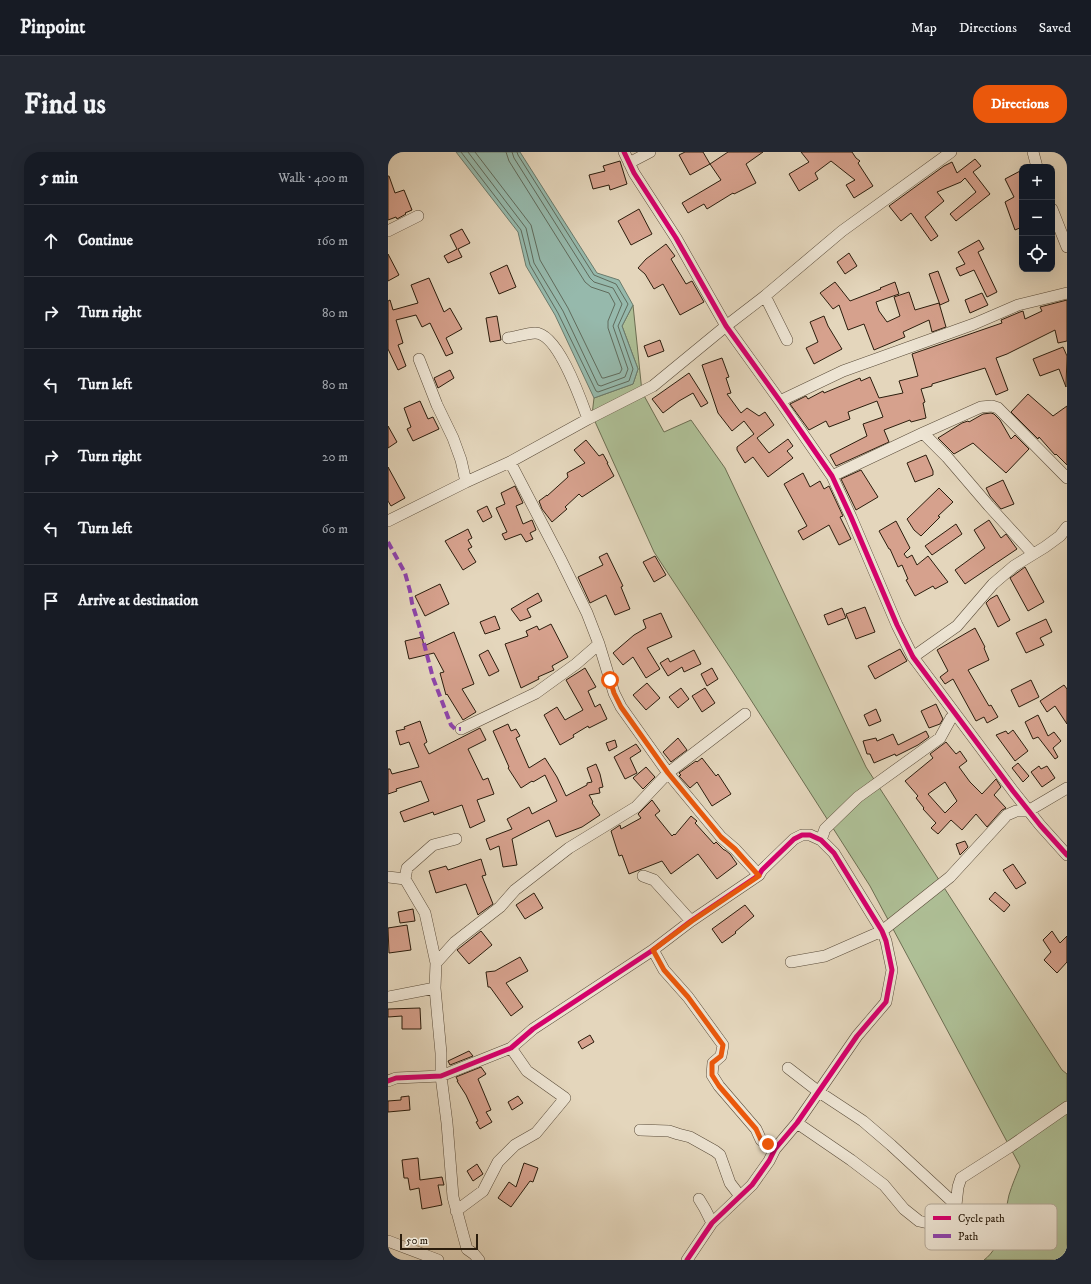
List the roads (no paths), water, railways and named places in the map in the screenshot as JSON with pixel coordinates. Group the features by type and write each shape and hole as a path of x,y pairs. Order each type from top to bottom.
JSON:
{"street":[{"path":"624,152 634,173 676,238 726,326 832,476 897,625 913,657 1028,811 1067,855"},
{"path":"629,163 650,152"},
{"path":"388,521 510,462 588,419 653,386 765,296 842,231 951,152"},
{"path":"1033,152 1036,164"},
{"path":"388,231 418,216"},
{"path":"1055,217 1067,247"},
{"path":"780,401 843,371 974,324 1018,305 1067,293"},
{"path":"765,296 787,340"},
{"path":"508,338 535,333 543,335 552,342 561,357 588,419"},
{"path":"419,359 453,438 461,460 466,482"},
{"path":"832,476 981,407 992,406 998,408 1067,478"},
{"path":"923,433 947,457 1033,554"},
{"path":"510,462 587,614 599,644 614,693 621,707 668,773 721,837 735,849 759,876"},
{"path":"913,657 957,626 993,584 1014,566 1046,547 1060,536 1067,527"},
{"path":"461,729 536,693 576,664 599,644"},
{"path":"436,963 455,942 500,907 515,890 569,848 636,807 668,773 745,714"},
{"path":"821,840 825,829 858,797 940,738 951,718 956,715"},
{"path":"791,962 825,956 882,930 950,876 1008,815 1016,811 1028,811 1067,788"},
{"path":"388,1081 396,1078 442,1076 511,1048 533,1029 653,950 692,921 759,876 762,870 794,839 802,835 810,835 821,840 834,853 882,930 886,941 892,970 886,1002 857,1036 797,1123 775,1149 769,1161 752,1185 712,1223 688,1260"},
{"path":"456,839 433,845 407,868 405,879 425,913 436,963 435,988 452,1197 466,1249 473,1258"},
{"path":"643,876 654,880 692,921"},
{"path":"388,877 405,879"},
{"path":"653,950 664,970 688,997 723,1045 721,1056 712,1063 712,1075 719,1086 756,1129 761,1140 775,1149"},
{"path":"388,997 435,988"},
{"path":"456,1211 484,1191 498,1162 516,1146 536,1133 565,1098 527,1071 511,1048"},
{"path":"788,1068 819,1092 863,1122 891,1145 955,1204"},
{"path":"956,1204 958,1187 962,1178 1067,1107"},
{"path":"797,1123 851,1160 884,1185 904,1209 919,1221 925,1222"},
{"path":"640,1130 669,1131 690,1137 716,1151 720,1155 730,1183 740,1196"},
{"path":"699,1199 712,1223"},
{"path":"388,1241 438,1260"}],"water":[{"path":"456,152 520,152 597,273 619,280 633,305 622,326 638,369 633,384 594,398 555,315 526,266 518,232"}]}
